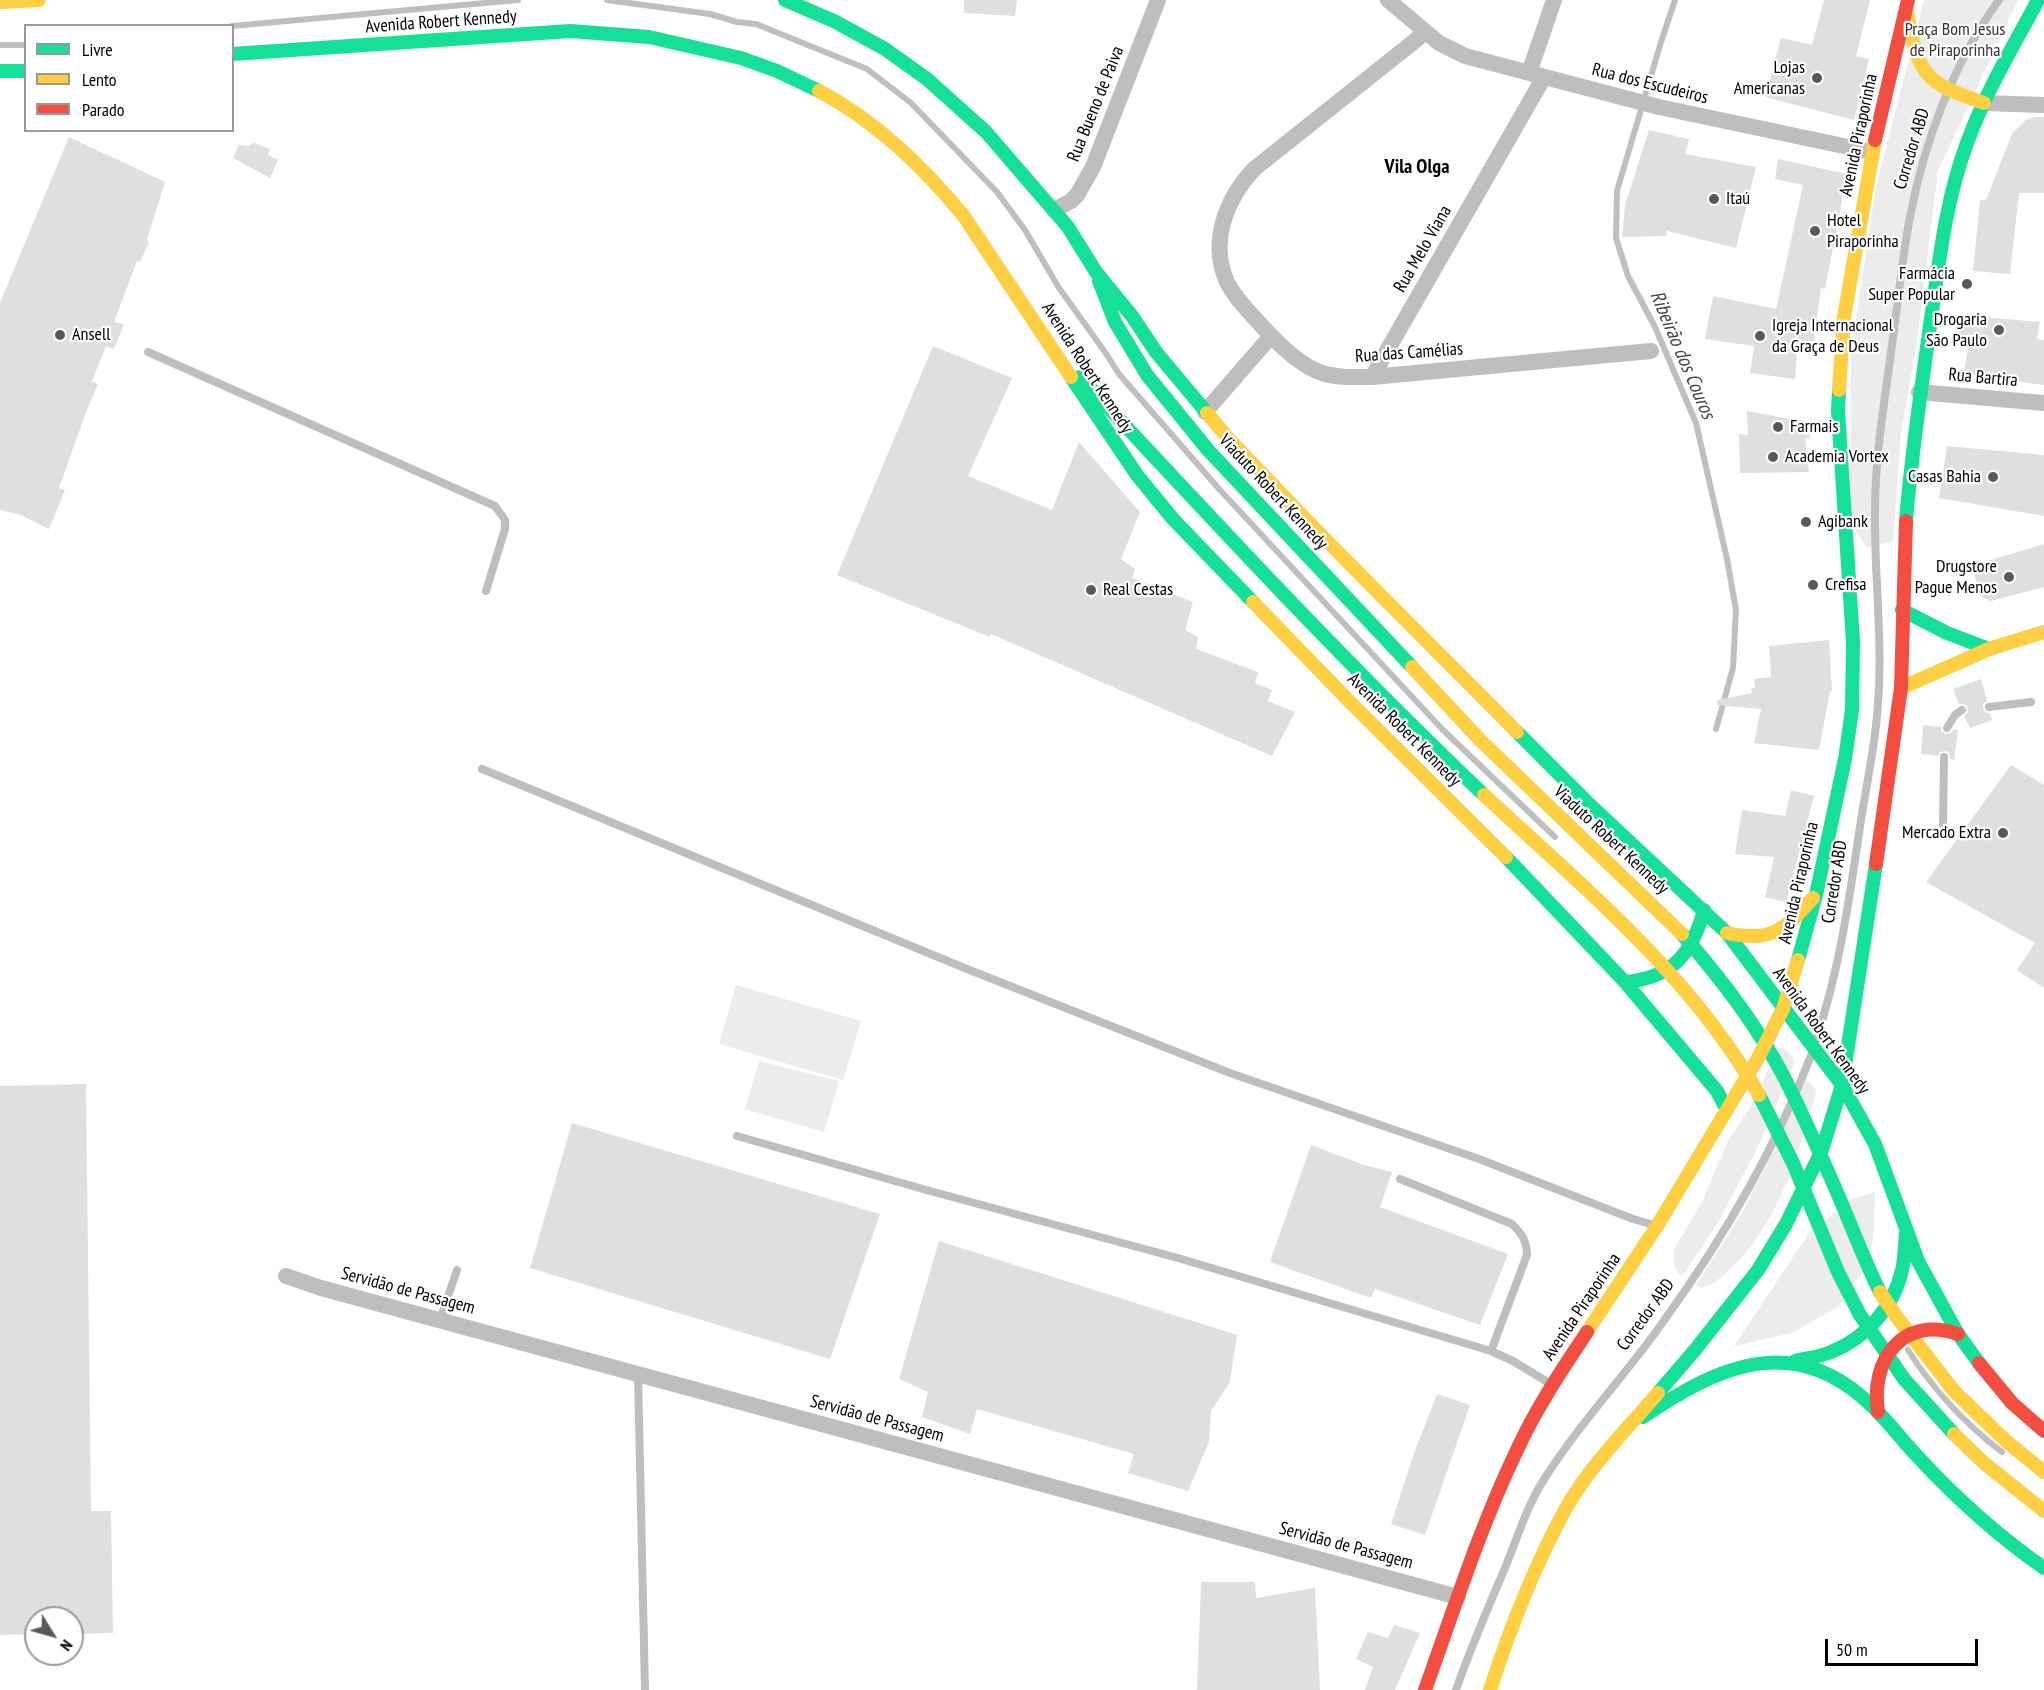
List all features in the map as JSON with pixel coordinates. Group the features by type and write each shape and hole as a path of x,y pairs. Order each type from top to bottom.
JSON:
{"main road":[{"path":"0,2 39,0"},
{"name":"Avenida Robert Kennedy","path":"785,0 860,34 885,49 927,79 986,132 1068,227 1096,272 1205,412 1316,530 1587,801 1727,933 1813,1049 1842,1084 1868,1129 1926,1278 1958,1334 1991,1380 2012,1403 2044,1431"},
{"path":"1490,1690 1500,1659 1554,1531 1579,1488 1626,1429 1695,1350 1764,1261 1786,1224 1822,1150 1842,1084 1901,688 1902,610 1910,469 1943,232 1953,185 1967,142 1984,103 2038,0"},
{"path":"1907,3 1918,61 1926,76 1934,84 1948,91 1984,103"},
{"name":"Avenida Piraporinha","path":"1425,1690 1479,1538 1517,1449 1551,1385 1657,1226 1758,1058 1783,1009 1798,962 1816,895 1845,759 1852,710 1853,642 1838,411 1844,317 1872,152 1907,3"},
{"path":"2022,31 2044,11"},
{"name":"Avenida Robert Kennedy","path":"234,54 570,32 649,37 741,58 777,71 822,93 862,117 906,153 963,215 1056,351 1091,409 1137,475 1173,519 1350,702 1510,861 1625,982 1717,1091 1727,1110"},
{"path":"0,71 24,71"},
{"name":"Viaduto Robert Kennedy","path":"1096,272 1115,322 1147,375 1188,427 1479,739 1672,922 1708,964 1768,1049 1783,1076 1833,1183 1863,1258 1896,1316 1954,1391 2006,1441 2044,1472"},
{"path":"1056,351 1228,534 1432,744 1614,916 1679,984 1726,1043 1761,1096 1811,1204 1841,1279 1873,1337 1931,1412 1983,1462 2044,1511"},
{"path":"1902,610 1947,633 1989,649"},
{"path":"1901,688 1989,649 2044,632"},
{"path":"1727,933 1753,938 1769,936 1791,922 1816,895"},
{"path":"1625,982 1641,982 1654,977 1681,959 1695,941 1704,910"},
{"path":"1626,1429 1686,1391 1727,1372 1767,1362 1789,1362 1828,1353 1859,1337 1887,1305 1901,1272 1906,1229"},
{"path":"1878,1413 1875,1400 1877,1374 1883,1360 1892,1349 1917,1330 1933,1328 1958,1334"},
{"path":"1789,1362 1821,1370 1857,1393 1953,1492 2044,1568"}],"street":[{"name":"Rua Bueno de Paiva","path":"1054,210 1077,195 1094,167 1158,0"},
{"name":"Rua dos Escudeiros","path":"1388,0 1439,43 1465,57 1629,100 1872,152"},
{"name":"Rua Melo Viana","path":"1372,377 1536,75 1554,0"},
{"name":"Rua das Camélias","path":"1426,32 1254,169 1235,192 1224,216 1219,239 1224,272 1235,295 1271,336 1303,363 1321,372 1338,376 1372,377 1651,351"},
{"path":"1984,103 2044,105"},
{"path":"1205,412 1271,336"},
{"name":"Rua Bartira","path":"1920,392 2044,403"},
{"name":"Servidão de Passagem","path":"286,1276 321,1288 1458,1597"}],"lane":[{"name":"Corredor ABD","path":"1456,1690 1536,1493 1557,1459 1663,1323 1729,1221 1797,1094 1813,1049 1836,969 1846,917 1878,705 1880,642 1874,551 1875,505 1880,439 1910,215 1922,168 1948,91 1970,46 1999,0"},
{"path":"147,352 495,506 505,520 505,529 486,591"},
{"path":"1989,707 2031,702"},
{"path":"1947,728 1955,715 1962,710"},
{"path":"1943,826 1944,757"},
{"path":"482,769 956,964 1230,1073 1467,1155 1633,1219 1657,1226"},
{"path":"737,1136 1178,1258 1491,1351 1513,1361 1551,1385"},
{"path":"1400,1179 1512,1224 1527,1243 1527,1255 1491,1351"},
{"path":"440,1320 457,1270"},
{"path":"638,1374 645,1690"}],"green space":[{"name":"Praça Bom Jesus de Piraporinha","path":"1924,0 2018,0 1938,171 1916,348 1901,433 1893,541 1868,548 1850,523 1851,351 1876,187"},
{"path":"736,985 861,1021 843,1080 719,1044"},
{"path":"1779,1048 1783,1048 1793,1057 1794,1064 1758,1147 1717,1224 1685,1272 1678,1274 1673,1251 1703,1200 1727,1143 1751,1106"},
{"path":"759,1061 839,1081 824,1132 745,1109"},
{"path":"1806,1080 1815,1087 1816,1093 1802,1141 1773,1212 1745,1253 1728,1271 1719,1279 1701,1288 1696,1285 1742,1213"},
{"path":"1875,1192 1873,1240 1866,1267 1839,1306 1792,1333 1734,1346 1809,1233 1852,1199"}],"building":[{"path":"964,0 1017,0 1015,16 964,13"},
{"name":"Lojas Americanas","path":"1824,0 1870,0 1856,56 1869,59 1854,120 1765,97 1781,38 1812,45"},
{"path":"2044,117 2044,193 2019,193 2010,274 1973,271 1980,200 1986,200 2012,134 2026,120"},
{"path":"1649,130 1689,139 1685,154 1756,167 1736,248 1667,231 1666,236 1622,237 1625,205"},
{"name":"Ansell","path":"69,137 165,182 147,239 149,242 140,262 137,261 114,322 124,324 114,349 106,346 92,381 98,384 59,488 65,490 49,529 21,515 0,510 0,303"},
{"path":"254,143 270,149 268,155 278,160 270,178 233,158 239,145 248,146"},
{"path":"1778,159 1847,174 1825,289 1821,288 1812,354 1797,352 1795,379 1750,373 1754,346 1705,339 1713,296 1776,309 1803,185 1775,179"},
{"path":"1960,315 2040,322 2037,339 2044,340 2044,385 1964,375 1969,339 1958,338"},
{"path":"933,346 1012,378 968,476 1052,510 1079,442 1140,512 1121,559 1135,569 1132,578 1193,602 1185,630 1198,637 1196,649 1258,672 1255,683 1272,690 1268,701 1295,712 1272,756 991,634 990,637 837,575"},
{"name":"Academia Vortex","path":"1747,411 1807,422 1810,439 1805,438 1809,472 1740,473 1739,434 1748,435"},
{"name":"Casas Bahia","path":"1947,446 2044,455 2044,516 1939,498"},
{"name":"Drugstore Pague Menos","path":"2044,544 2044,587 1991,601 1982,597 1971,566"},
{"path":"1829,640 1832,691 1830,691 1819,750 1754,743 1761,709 1717,705 1717,700 1752,693 1751,688 1755,688 1754,679 1771,677 1769,646"},
{"path":"1981,679 1987,701 1983,704 1983,708 1986,713 1990,713 1992,720 1970,728 1964,716 1968,712 1967,707 1959,704 1953,689"},
{"path":"1923,725 1941,727 1942,732 1946,734 1951,733 1954,729 1958,730 1954,760 1950,759 1949,753 1945,751 1940,752 1938,756 1921,754"},
{"name":"Mercado Extra","path":"2011,765 2044,785 2044,988 2017,970 2035,943 1926,882"},
{"path":"1791,790 1814,796 1786,902 1765,897 1774,857 1735,854 1742,810 1785,816"},
{"path":"86,1084 91,1511 111,1511 113,1633 84,1634 84,1606 24,1606 24,1634 0,1635 0,1086"},
{"path":"572,1123 880,1214 830,1359 530,1268"},
{"path":"1311,1145 1361,1164 1392,1172 1380,1207 1508,1254 1480,1325 1375,1289 1371,1298 1270,1262"},
{"path":"939,1241 1237,1335 1230,1382 1211,1411 1209,1442 1188,1491 1128,1473 1134,1454 977,1409 970,1434 922,1417 928,1392 899,1379"},
{"path":"1437,1394 1470,1405 1425,1535 1391,1524 1414,1453"},
{"path":"1201,1582 1255,1582 1256,1598 1315,1588 1320,1690 1197,1690"},
{"path":"1394,1625 1420,1633 1395,1690 1365,1690 1373,1667 1356,1659 1368,1632 1388,1638"}],"waterway":[{"path":"234,26 518,0"},
{"path":"607,0 710,14 737,22 756,24 867,69 911,103 997,192 1025,230 1059,288 1119,374 1220,490 1442,729 1555,837"},
{"name":"Ribeirão dos Couros","path":"1675,0 1617,191 1616,238 1628,276 1655,327 1696,423 1727,559 1736,610 1733,668 1716,729"},
{"path":"0,45 24,45"},
{"name":"Ribeirão dos Couros","path":"1908,1350 1950,1405 2002,1452"}],"traffic: fast":[{"path":"785,0 834,21 885,49 927,79 986,132 1068,227 1096,272 1132,316 1156,352 1207,413"},
{"path":"1906,521 1913,448 1936,280 1953,188 1959,165 1982,106 2038,0"},
{"path":"234,54 570,31 649,37 741,58 777,71 819,91"},
{"path":"0,71 24,71"},
{"path":"1099,281 1115,322 1147,375 1208,450 1412,667"},
{"path":"1071,377 1137,475 1173,519 1253,602"},
{"path":"1080,377 1329,642 1484,795"},
{"path":"1798,960 1816,895 1845,759 1852,710 1853,642 1838,411 1839,390"},
{"path":"1902,610 1947,633 1989,649"},
{"path":"1517,732 1586,801 1727,933 1842,1085"},
{"path":"1506,857 1625,982 1717,1091 1727,1110"},
{"path":"1658,1393 1758,1270 1786,1224 1822,1150 1842,1085 1876,864"},
{"path":"1625,982 1655,975 1678,961 1693,939 1704,910"},
{"path":"1682,934 1737,1002 1783,1075 1815,1142 1880,1292"},
{"path":"1842,1085 1875,1144 1918,1261 1958,1334 1979,1363"},
{"path":"1759,1095 1793,1163 1838,1272 1860,1315 1904,1379 1954,1434"},
{"path":"1795,1361 1822,1355 1844,1346 1877,1320 1898,1284 1904,1261 1906,1233"},
{"path":"1643,1417 1697,1385 1724,1373 1751,1365 1778,1363 1806,1366 1834,1378 1862,1397 1962,1502 2010,1543 2044,1568"}],"traffic: slow":[{"path":"0,2 39,0"},
{"path":"1908,16 1916,53 1928,75 1949,90 1984,103"},
{"path":"819,91 879,130 914,162 963,215 1071,377"},
{"path":"1839,390 1844,317 1875,140"},
{"path":"1207,413 1316,530 1517,732"},
{"path":"1253,602 1506,857"},
{"path":"1901,688 1989,649 2044,632"},
{"path":"1412,667 1479,739 1682,934"},
{"path":"1484,795 1597,899 1669,972 1702,1011 1732,1052 1759,1095"},
{"path":"1727,933 1767,935 1785,926 1813,898"},
{"path":"1587,1332 1657,1226 1758,1058 1783,1009 1798,960"},
{"path":"1880,1292 1954,1391 2006,1441 2044,1472"},
{"path":"1490,1690 1524,1597 1566,1508 1597,1463 1658,1393"},
{"path":"1954,1434 1984,1463 2044,1511"}],"traffic: jam":[{"path":"1875,140 1908,0"},
{"path":"1876,864 1901,688 1906,521"},
{"path":"1878,1412 1879,1375 1885,1359 1894,1346 1906,1337 1921,1331 1938,1330 1958,1334"},
{"path":"1425,1690 1468,1568 1524,1434 1587,1332"},
{"path":"1979,1363 2012,1403 2044,1431"}],"place":[{"name":"Lojas Americanas","path":"1817,78"},
{"name":"Itaú","path":"1714,199"},
{"name":"Hotel Piraporinha","path":"1815,231"},
{"name":"Farmácia Super Popular","path":"1967,284"},
{"name":"Drogaria São Paulo","path":"1999,330"},
{"name":"Ansell","path":"60,335"},
{"name":"Igreja Internacional da Graça de Deus","path":"1760,336"},
{"name":"Farmais","path":"1778,427"},
{"name":"Academia Vortex","path":"1773,457"},
{"name":"Casas Bahia","path":"1993,477"},
{"name":"Agibank","path":"1806,522"},
{"name":"Drugstore Pague Menos","path":"2009,577"},
{"name":"Crefisa","path":"1813,585"},
{"name":"Real Cestas","path":"1091,590"},
{"name":"Mercado Extra","path":"2003,833"}],"district":[{"name":"Vila Olga","path":"1417,167"}]}
